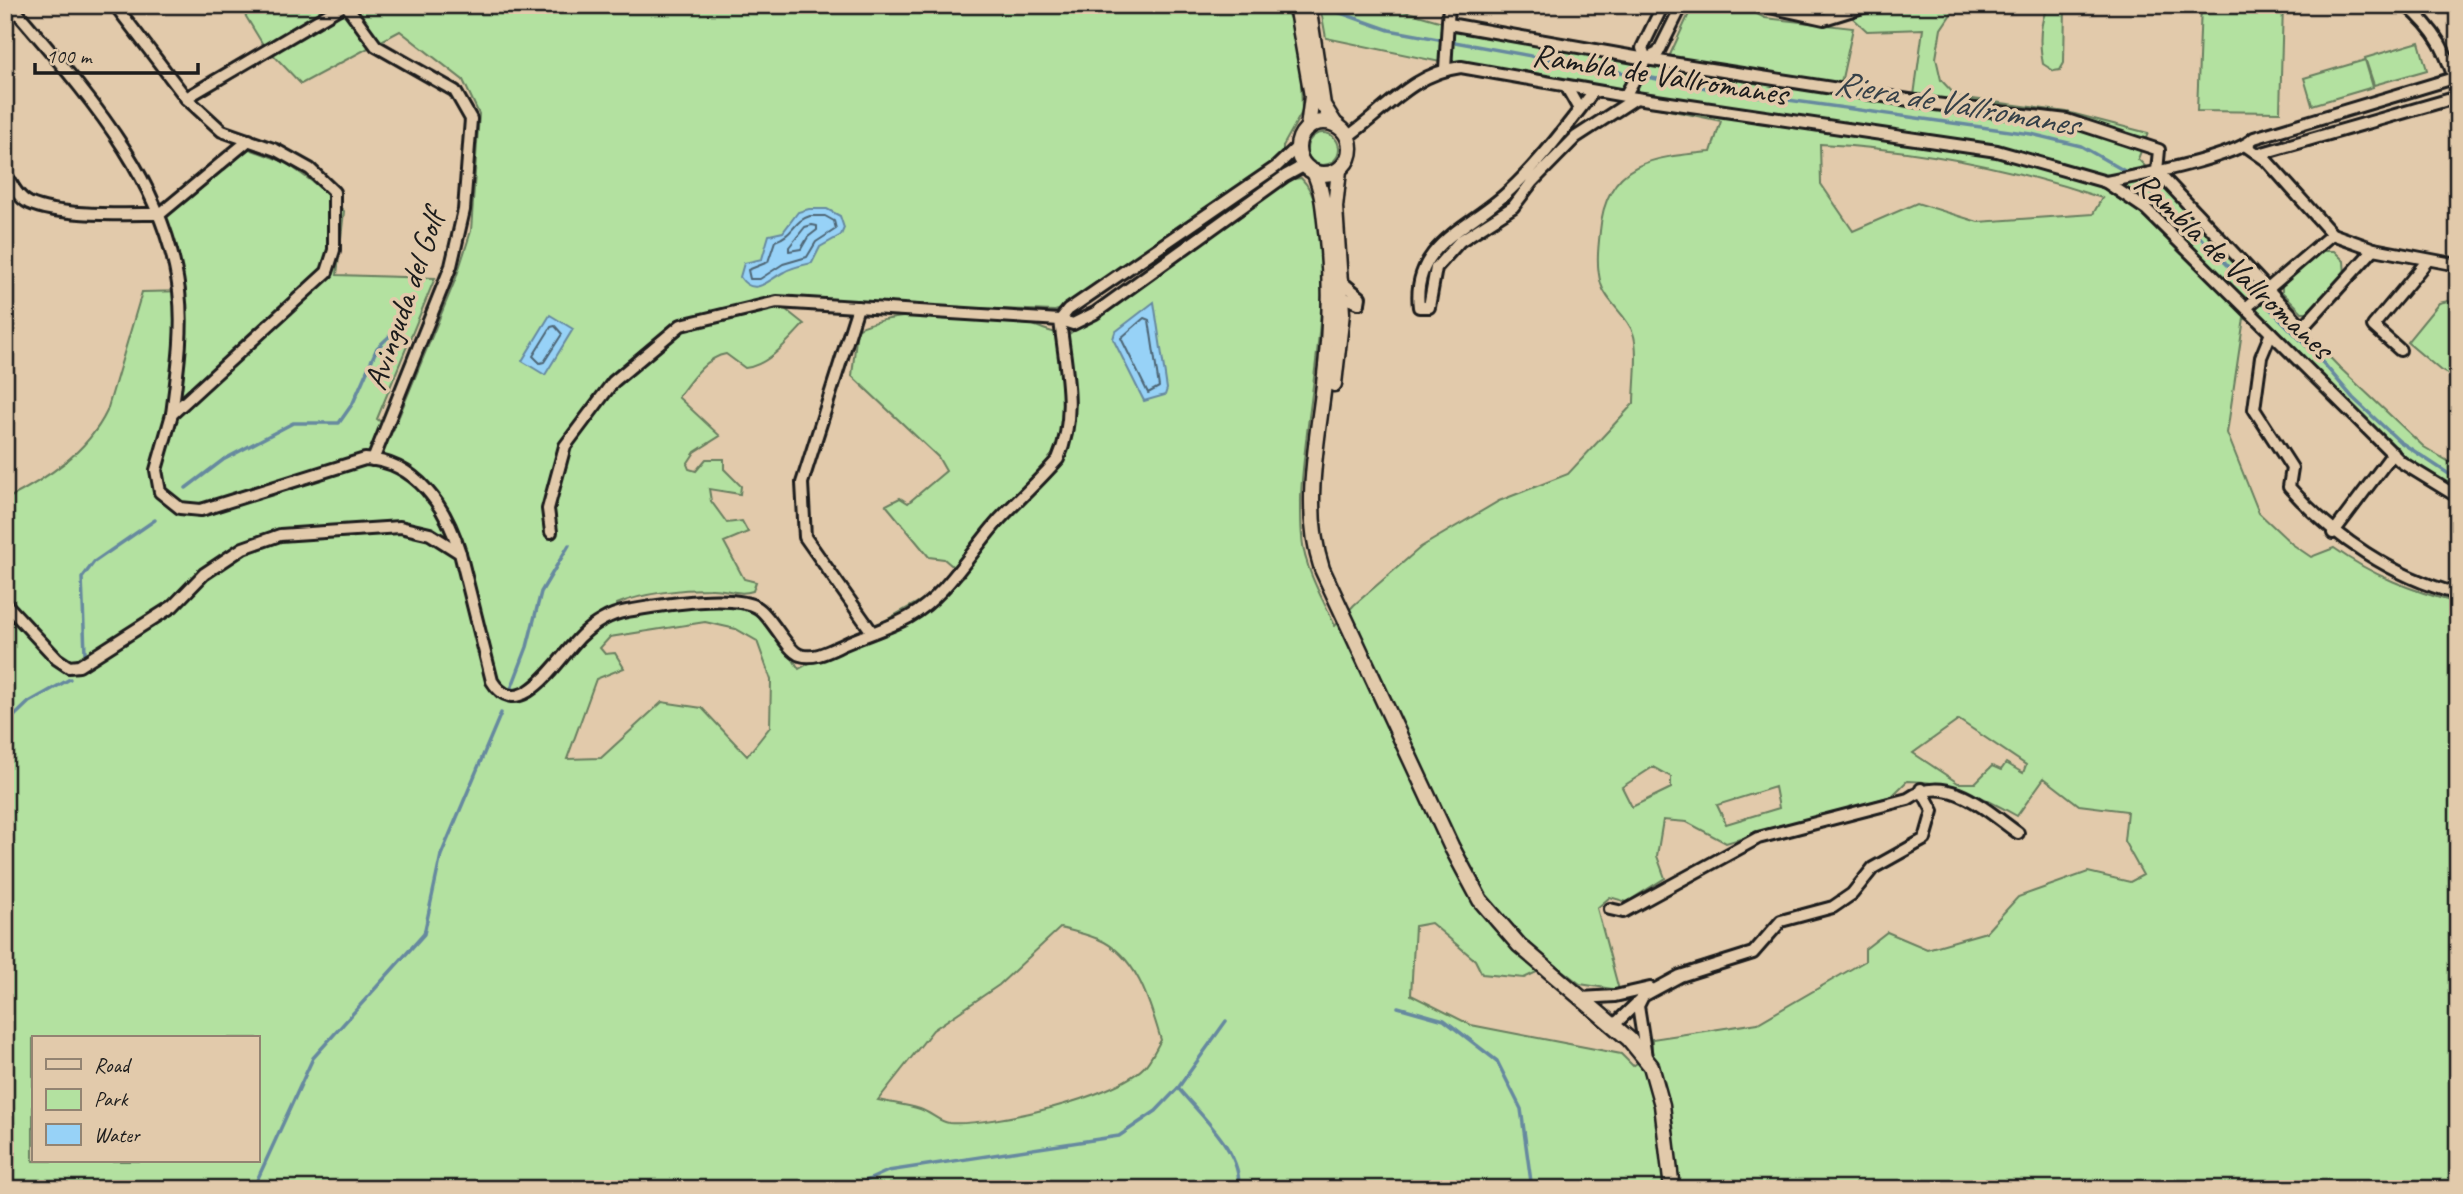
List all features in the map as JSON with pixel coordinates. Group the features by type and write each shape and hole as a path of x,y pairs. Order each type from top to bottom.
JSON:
{"main road":[{"path":"1303,10 1323,105 1347,137 1349,153 1339,170 1335,207 1338,290 1330,335 1314,482 1312,535 1322,569 1475,892 1500,925 1646,1057 1655,1075 1662,1105 1672,1189"},
{"path":"1303,10 1312,96 1308,128 1298,146 1322,192 1342,322 1314,482"},
{"path":"1308,128 1320,122 1335,124"},
{"path":"1310,169 1330,174 1339,170"}],"street":[{"path":"10,5 130,155 160,214 179,291 180,351 172,414 156,470 160,492 180,508 201,510 365,459 385,460 425,485 451,523 492,681 500,694 513,698 523,696 537,684 582,634 614,614 669,604 721,600 757,607 783,635 794,653 802,656 819,655 910,617 942,587 1058,458 1067,438 1071,415 1060,320 1068,310 1276,167 1298,146"},
{"path":"116,5 186,98 222,131 276,150 310,169 334,192 334,250 327,272 172,414"},
{"path":"186,98 345,5"},
{"name":"Avinguda del Golf","path":"345,5 376,46 455,91 471,120 464,210 451,266 373,460"},
{"path":"1445,69 1444,40 1449,24 1449,5"},
{"path":"1646,59 1642,48 1663,5"},
{"path":"1610,114 1599,91 1579,109 1510,190 1444,239 1420,279 1419,307 1429,307 1436,268 1453,247 1473,230 1513,207 1562,149 1610,114 1630,97 1646,59 1658,53 1682,5"},
{"path":"1760,5 1824,19 1869,5"},
{"path":"2406,5 2430,25 2447,55 2458,90"},
{"name":"Rambla de Vallromanes","path":"1449,24 1646,59 1935,104 2067,120 2159,150 2157,171 2304,327 2374,249"},
{"name":"Rambla de Vallromanes","path":"1347,137 1415,82 1445,69 1461,67 1630,97 1997,151 2106,182 2146,209 2393,453 2455,492"},
{"path":"2106,182 2246,146 2254,138 2454,78"},
{"path":"1566,86 1579,109"},
{"path":"2259,154 2458,97"},
{"path":"8,178 14,190 28,202 84,213 160,214 249,141"},
{"path":"2246,146 2259,154 2332,234 2374,249 2458,265"},
{"path":"551,532 548,509 565,446 613,382 681,326 777,302 1060,320 1073,324 1095,313 1285,176 1310,169"},
{"path":"2247,307 2332,234"},
{"path":"2400,350 2373,326 2428,260"},
{"path":"1338,290 1359,303"},
{"path":"1338,290 1360,297 1359,303 1346,313 1342,322"},
{"path":"858,307 802,483 805,537 872,632"},
{"path":"2271,333 2261,357 2254,409 2292,468 2289,487 2333,533 2395,569 2458,594"},
{"path":"2333,533 2393,453"},
{"path":"5,603 57,659 69,667 79,666 173,606 204,574 243,548 280,536 400,527 430,534 460,553"},
{"path":"1610,909 1623,912 1758,838 1908,799 1921,789 1940,788 1965,796 2018,833"},
{"path":"1581,998 1660,986 1753,953 1781,921 1833,908 1852,894 1873,869 1926,839 1933,811 1921,789"},
{"path":"1613,1026 1643,996 1660,986"},
{"path":"1608,996 1620,1002 1626,1015"},
{"path":"1643,996 1638,1006 1646,1057"}],"green space":[{"path":"239,5 1284,5 1300,42 1302,112 1283,146 1283,156 1067,307 1055,311 860,304 859,313 785,309 804,324 778,351 762,363 745,368 726,354 719,356 699,371 678,397 720,436 695,452 687,464 689,469 696,471 706,459 724,459 724,469 741,486 740,494 709,489 711,501 727,523 742,521 748,532 724,542 744,579 756,582 753,591 747,592 716,589 675,591 650,594 617,604 624,617 692,607 730,606 745,609 756,614 769,626 799,669 964,576 944,559 929,557 886,505 900,498 908,503 946,471 938,457 852,376 857,329 893,318 936,315 1018,321 1056,333 1069,334 1286,180 1301,178 1315,203 1322,240 1319,334 1302,472 1301,526 1310,570 1335,626 1354,605 1421,547 1499,501 1568,474 1634,403 1635,340 1630,326 1607,297 1599,277 1598,251 1604,208 1612,190 1622,177 1636,167 1670,157 1711,152 1721,121 1326,38 1320,5 1383,5 1439,21 1632,62 1913,103 1923,29 1867,31 1844,10 1858,5 1957,5 1941,29 1936,58 1941,80 1957,97 2067,112 2148,133 2138,159 2340,368 2424,447 2458,467 2458,504 2376,444 2258,326 2244,318 2227,433 2259,513 2292,544 2311,557 2334,548 2393,582 2458,603 2458,1189 5,1189 5,500 64,463 99,426 107,411 142,292 186,291 166,215 244,147 285,162 321,188 344,211 337,275 435,278 377,419 393,431 456,278 471,231 479,114 463,80 400,31 301,84 262,43","holes":["1820,144 1892,150 1963,161 2033,177 2102,198 2093,214 1978,222 1917,203 1853,231 1821,184","705,622 736,629 757,641 771,680 770,727 747,756 702,708 662,702 601,758 567,759 596,679 624,668 615,653 605,654 600,648 610,637","1959,720 2026,765 2023,773 2006,763 2001,770 1992,766 1975,783 1958,783 1913,753","1653,767 1671,777 1671,788 1632,807 1622,787","2044,778 2079,805 2127,811 2124,841 2143,875 2130,882 2088,872 2018,897 1986,932 1927,949 1887,932 1865,949 1865,961 1758,1023 1652,1039 1652,1052 1633,1066 1621,1054 1471,1025 1411,995 1415,926 1431,923 1475,960 1482,974 1524,978 1554,964 1580,984 1619,990 1597,908 1610,897 1627,902 1665,878 1657,856 1663,820 1687,822 1726,843 1892,796 1907,781 1951,787 1978,796 2017,816","1775,787 1779,808 1726,824 1717,805","1060,928 1084,934 1111,946 1132,968 1147,996 1161,1040 1144,1067 1129,1078 1080,1099 1022,1115 949,1123 920,1109 878,1100 933,1030 999,985"]},
{"path":"1693,5 1721,5 1751,11 1765,18 1853,28 1841,83 1669,57"},
{"path":"2048,5 2065,5 2064,63 2060,70 2054,71 2043,64 2041,49 2041,27"},
{"path":"2201,5 2283,5 2280,112 2197,111"},
{"path":"2419,42 2427,70 2374,85 2365,58"},
{"path":"2365,60 2373,87 2312,105 2304,78"},
{"path":"1323,133 1334,138 1339,149 1334,160 1323,165 1312,160 1307,149 1312,138"},
{"path":"2319,251 2334,251 2344,261 2345,275 2311,312 2302,312 2282,292 2282,284"},
{"path":"2448,301 2458,308 2458,380 2440,370 2407,342 2439,303"}],"water":[{"path":"827,209 840,216 844,228 841,235 820,247 812,263 790,269 756,287 745,283 740,277 744,263 762,259 769,235 783,232 798,212"},
{"path":"1154,302 1167,389 1165,395 1144,401 1113,339 1115,332"},
{"path":"550,315 573,329 545,375 522,361"}],"waterway":[{"name":"Riera de Vallromanes","path":"1329,5 1338,12 1389,30 1723,91 2031,134 2081,146 2130,174"},
{"name":"Riera de Vallromanes","path":"2136,178 2207,244 2324,364 2353,398 2399,441 2458,480"},
{"path":"186,488 223,460 293,423 339,423 353,403 377,348 397,329"},
{"path":"85,653 82,578 94,562 155,520"},
{"path":"511,689 527,647 541,592 569,545"},
{"path":"5,725 29,702 70,679"},
{"path":"253,1189 313,1058 424,934 441,855 501,713"},
{"path":"1398,1007 1444,1020 1497,1061 1521,1109 1532,1189"},
{"path":"848,1189 888,1171 1119,1136 1156,1111 1178,1088 1226,1021"},
{"path":"1178,1088 1228,1149 1235,1162 1238,1189"}]}
